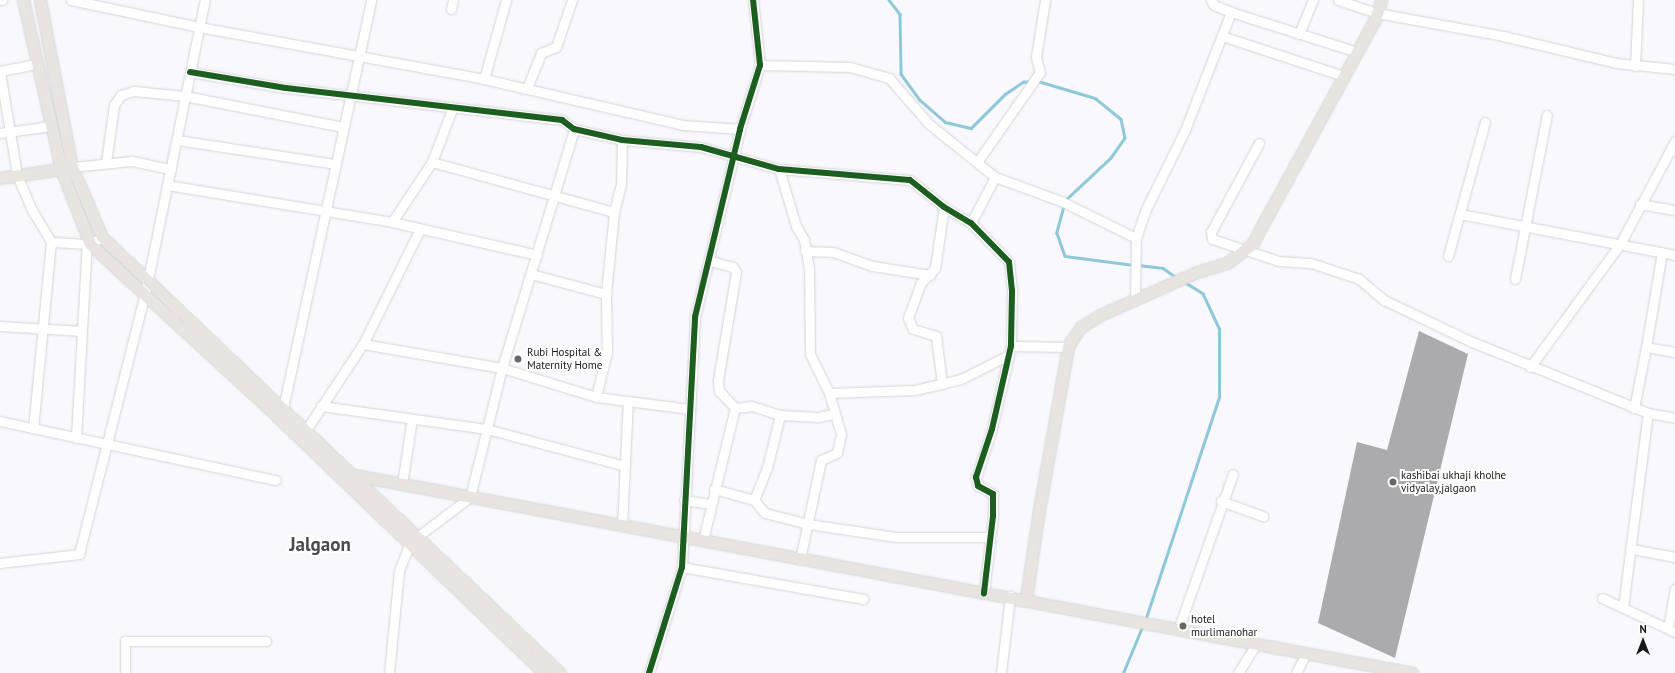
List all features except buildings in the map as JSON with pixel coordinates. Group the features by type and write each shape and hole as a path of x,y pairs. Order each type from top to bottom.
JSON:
{"main road":[{"path":"23,0 51,126 66,168 89,244 302,435 350,474 413,541 544,673"},
{"path":"40,0 66,168 102,238 148,279 281,415"},
{"path":"1026,598 1068,347 1081,327 1135,300 1177,283 1197,272 1227,263 1252,244 1357,52 1377,13 1381,0"},
{"path":"0,178 66,168"},
{"path":"302,435 333,471 560,673"},
{"path":"333,471 622,526 682,539 703,540 800,560 984,593 1026,598 1140,623 1407,673"}],"street":[{"path":"71,0 199,27 359,54 484,79 683,125 740,129"},
{"path":"0,562 79,554 145,294 205,0"},
{"path":"281,415 371,0"},
{"path":"484,79 506,0"},
{"path":"527,88 541,53 556,47 572,0"},
{"path":"649,673 682,567 684,500 695,316 710,261 740,129 760,65 753,0"},
{"path":"978,161 1040,72 1036,57 1045,0"},
{"path":"1211,0 1214,5 1231,12 1357,52"},
{"path":"1299,34 1313,0"},
{"path":"1338,0 1377,13 1635,66 1675,69"},
{"path":"1635,66 1638,0"},
{"path":"1135,300 1136,238 1146,209 1185,130 1231,12"},
{"path":"1222,36 1344,76"},
{"path":"33,428 44,328 50,242 32,210 17,175 0,71 37,64"},
{"path":"760,65 850,67 889,78 929,124 978,161 995,177 1061,201 1136,238"},
{"path":"190,72 350,96 452,109 562,120 574,129 622,140 701,147 734,158 780,169 906,179 944,207 971,223 1009,262 1012,292 1010,351 992,430 976,477 978,486 992,494 993,516 988,537 984,593"},
{"path":"106,162 114,105 121,95 155,91 343,128"},
{"path":"392,222 432,162 452,109"},
{"path":"1515,279 1547,115"},
{"path":"1448,256 1485,122"},
{"path":"0,133 51,126"},
{"path":"389,673 399,571 413,541 470,497 502,368 532,274 574,129"},
{"path":"177,140 336,164"},
{"path":"596,397 608,352 606,294 614,212 621,184 622,140"},
{"path":"1530,367 1620,244 1675,140"},
{"path":"1259,143 1210,236 1245,250 1279,261 1312,263 1359,278 1384,300 1530,367 1648,413 1675,418"},
{"path":"66,168 106,162 132,161 171,168"},
{"path":"432,162 614,212"},
{"path":"780,169 805,250 810,354 829,393 841,434 839,451 821,460 800,560"},
{"path":"971,223 995,177"},
{"path":"168,185 392,222 537,255"},
{"path":"1640,204 1675,210"},
{"path":"942,384 936,336 909,324 921,283 930,275 936,260 944,207"},
{"path":"1460,214 1675,254"},
{"path":"302,435 363,344 420,229"},
{"path":"50,242 89,244 102,238"},
{"path":"76,438 89,244"},
{"path":"805,250 833,252 872,266 930,275"},
{"path":"1634,408 1662,252"},
{"path":"710,261 733,267 736,272 718,380 719,391 735,408"},
{"path":"532,274 606,294"},
{"path":"0,326 82,331"},
{"path":"363,344 502,368 596,397 690,409"},
{"path":"829,393 915,390 961,379 1010,351 1068,347"},
{"path":"1646,347 1675,352"},
{"path":"622,526 628,401"},
{"path":"321,406 487,430 625,466"},
{"path":"735,408 752,406 780,415 818,417 834,414"},
{"path":"703,540 709,504 735,408"},
{"path":"1623,608 1632,549 1648,413"},
{"path":"754,500 768,468 780,415"},
{"path":"402,484 412,420"},
{"path":"0,421 276,480"},
{"path":"1178,630 1221,501 1233,474"},
{"path":"714,489 754,500 765,513 808,524 896,537 988,537"},
{"path":"684,500 709,504"},
{"path":"1221,501 1263,516"},
{"path":"1632,549 1675,557"},
{"path":"682,567 863,599"},
{"path":"1602,598 1671,630 1675,591"},
{"path":"1001,673 1010,596"},
{"path":"125,673 125,641 266,641"},
{"path":"1238,673 1256,644"},
{"path":"1296,673 1306,653"}],"waterway":[{"path":"889,0 900,14 901,74 920,100 945,122 971,128 1005,94 1023,82 1031,81"},
{"path":"1038,81 1095,98 1121,119 1125,138 1111,158 1065,201"},
{"path":"1064,206 1057,233 1065,256 1133,265"},
{"path":"1138,265 1163,268 1176,277"},
{"path":"1145,621 1219,397 1219,329 1203,294 1184,282"},
{"path":"1123,673 1143,625"}],"cycle path":[{"path":"649,673 682,567 695,317 740,129 760,65 753,0"},
{"path":"190,72 286,88 562,120 574,129 622,140 701,147 779,169 910,180 944,207 971,223 1009,262 1012,292 1011,346 992,429 976,477 978,486 993,494 993,516 984,593"}],"place":[{"name":"Rubi Hospital & Maternity Home","path":"518,359"},
{"name":"kashibai ukhaji kholhe vidyalay,jalgaon","path":"1393,482"},
{"name":"hotel murlimanohar","path":"1183,626"}],"district":[{"name":"Jalgaon","path":"320,545"}]}
